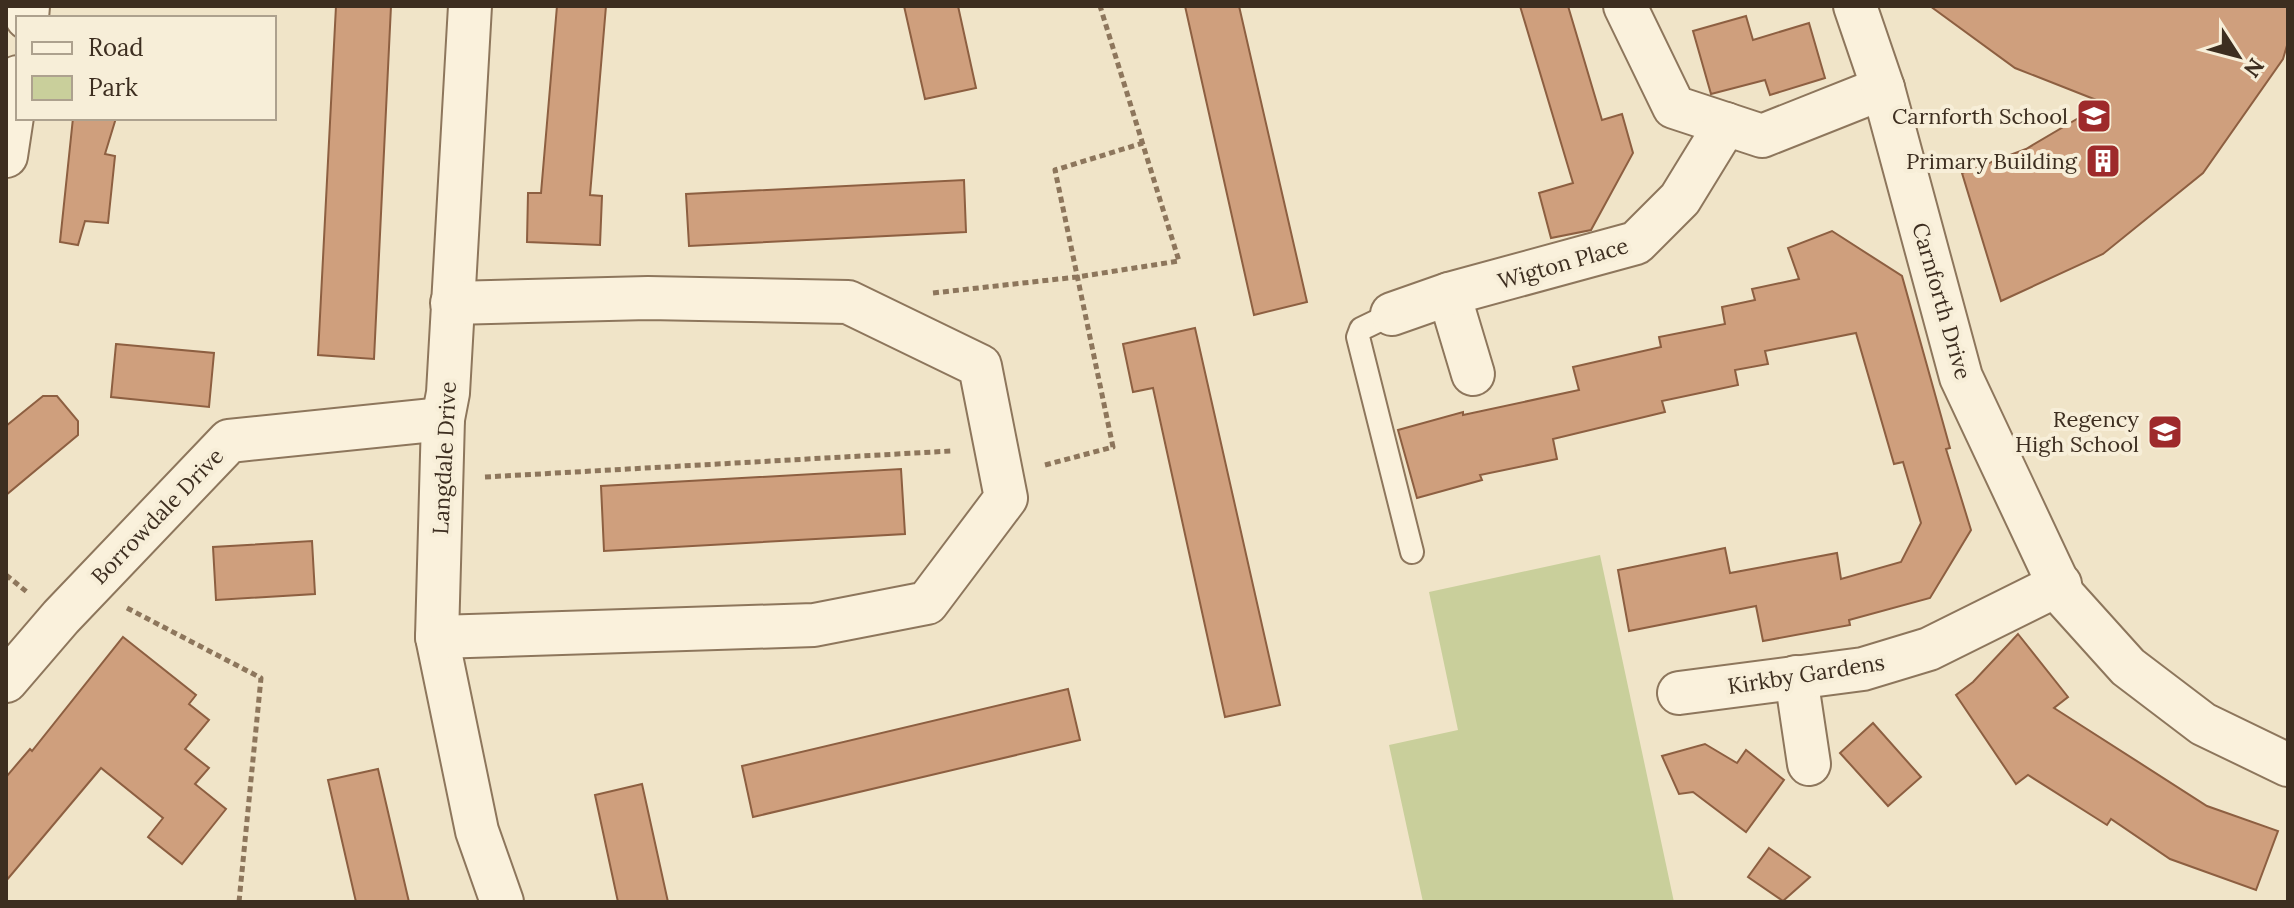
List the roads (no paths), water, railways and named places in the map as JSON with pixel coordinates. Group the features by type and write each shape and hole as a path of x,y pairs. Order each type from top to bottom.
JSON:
{"street":[{"name":"Langdale Drive","path":"470,6 448,393 443,419 437,637 477,831 502,902"},
{"path":"1625,6 1674,107 1762,136 1883,88"},
{"name":"Carnforth Drive","path":"1855,6 1883,88 1961,377 2064,596 2128,667 2203,724 2288,765"},
{"path":"6,156 16,90"},
{"name":"Wigton Place","path":"1392,314 1449,294 1636,243 1680,199 1726,124"},
{"path":"1449,294 1473,374"},
{"path":"437,637 814,625 927,603 1006,498 980,366 848,302 648,298 452,303"},
{"name":"Borrowdale Drive","path":"6,681 61,617 229,441 443,419"},
{"name":"Kirkby Gardens","path":"1679,693 1863,669 1929,649 2060,584"},
{"path":"1796,677 1809,764"}],"lane":[{"path":"1392,314 1361,329 1358,337 1412,552"}],"place":[{"name":"Carnforth School","path":"2094,116"},
{"name":"Primary Building","path":"2103,161"},
{"name":"Regency High School","path":"2165,432"}]}
